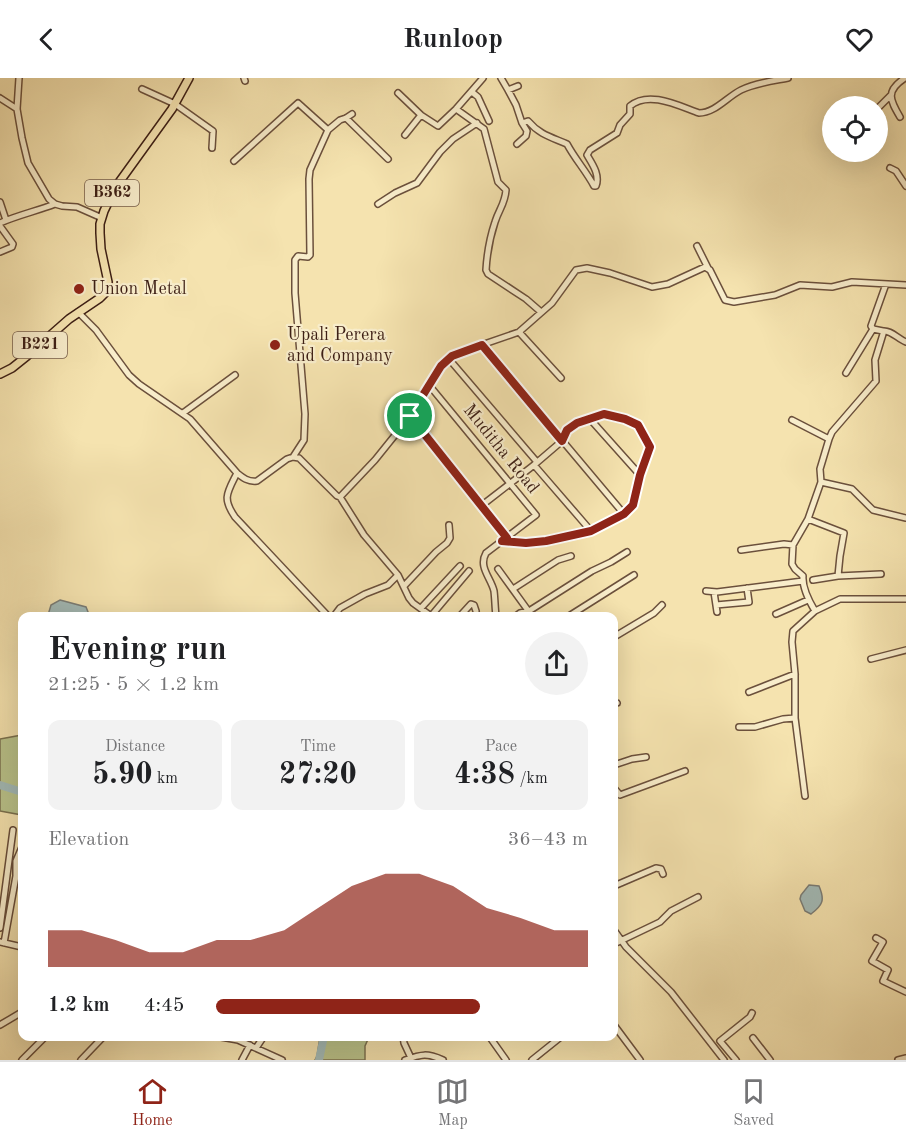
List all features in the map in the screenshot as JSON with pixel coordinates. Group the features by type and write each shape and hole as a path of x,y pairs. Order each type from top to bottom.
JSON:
{"main road":[{"name":"B362","path":"78,312 104,296 108,288 108,275 100,240 100,224 104,211 115,188 175,104 189,78"},
{"name":"B221","path":"0,374 12,368 78,312"}],"street":[{"path":"19,78 17,109 28,163 49,199 55,204 77,207 102,218"},
{"path":"398,93 421,115 438,126 483,78"},
{"path":"501,78 527,131 526,136 517,144"},
{"path":"522,123 528,121 547,137 567,144 571,153 596,186 598,180 588,155 590,150 617,133 620,125 630,114 630,106 636,101 660,99 704,113 739,91 788,78"},
{"path":"900,117 891,100 891,95 893,89 905,78"},
{"path":"508,90 518,86"},
{"path":"142,89 175,104 213,131 212,148"},
{"path":"472,92 478,97 489,121"},
{"path":"888,98 891,95"},
{"path":"0,98 17,109"},
{"path":"234,161 298,103 328,130"},
{"path":"456,109 484,129 498,182 506,190 505,201 496,218 491,237 486,270 488,274 526,299 541,312"},
{"path":"405,135 421,115"},
{"path":"293,457 304,440 295,260 298,256 309,257 310,255 310,170 328,130 349,116 388,159"},
{"path":"378,204 417,183 453,139 477,123"},
{"path":"890,168 896,171 906,186"},
{"path":"0,202 2,223 13,244 10,249 0,252"},
{"path":"2,223 15,216 35,212 55,204"},
{"path":"697,246 724,300 735,303 775,295 800,285 832,287 852,282 906,285"},
{"path":"340,497 375,460 410,416 435,374 448,359 519,332 556,299 576,270 587,268 652,286 668,284 705,267 708,268"},
{"path":"846,373 873,329 871,326 886,284"},
{"path":"78,312 96,330 129,375 190,419 237,473 245,479 251,482 257,481 287,459 299,458 340,497 364,535 398,575 409,598 426,612"},
{"path":"873,329 886,330 906,342"},
{"path":"814,611 802,581 803,576 792,564 794,545 808,519 821,482 820,469 832,432 876,381 875,360 883,331"},
{"path":"519,332 561,378"},
{"path":"482,345 624,514"},
{"path":"448,359 591,531"},
{"path":"183,413 235,375"},
{"name":"Muditha Road","path":"429,385 536,516 486,553 483,558 483,564 494,590 496,612"},
{"path":"410,416 504,539 526,543 591,531 624,514 633,505 650,447 638,425 625,419 604,414 577,423 567,430 562,441 481,506"},
{"path":"590,419 640,475"},
{"path":"792,420 829,439"},
{"path":"237,473 226,495 228,506 235,517 324,612"},
{"path":"821,482 852,489 873,510 906,518"},
{"path":"808,519 844,533 838,576"},
{"path":"404,586 447,543 450,538 448,525"},
{"path":"741,550 784,544 794,545"},
{"path":"534,612 592,571 627,552"},
{"path":"513,589 546,566 571,556"},
{"path":"422,608 460,566"},
{"path":"498,569 530,612"},
{"path":"434,612 469,571"},
{"path":"813,580 881,574"},
{"path":"337,612 365,594 388,585 398,575"},
{"path":"575,612 634,575"},
{"path":"706,591 714,592 802,581"},
{"path":"716,605 749,602 747,588"},
{"path":"714,592 717,612"},
{"path":"805,796 795,718 793,631 814,611 840,599 906,599"},
{"path":"776,614 808,600"},
{"path":"464,612 471,604 474,605 476,611"},
{"path":"618,635 654,613 662,605"},
{"path":"871,659 906,650"},
{"path":"749,692 795,674"},
{"path":"739,726 755,727 795,718"},
{"path":"618,764 646,757"},
{"path":"618,793 620,795 685,771"},
{"path":"0,928 13,831"},
{"path":"18,856 2,942 18,946"},
{"path":"618,884 656,868 661,869 663,874"},
{"path":"618,942 660,922 671,911 698,897"},
{"path":"618,936 671,992 724,1060"},
{"path":"876,938 883,942 872,961 888,970 883,981 906,992"},
{"path":"736,1060 720,1041 752,1013"},
{"path":"0,1025 18,1014"},
{"path":"618,1030 640,1060"},
{"path":"753,1038 770,1060"},
{"path":"22,1060 41,1041"},
{"path":"81,1060 99,1041"},
{"path":"240,1041 282,1060"},
{"path":"242,1060 258,1041"},
{"path":"404,1041 408,1059 422,1055 443,1060"},
{"path":"493,1041 506,1060"},
{"path":"532,1060 554,1042"},
{"path":"898,1060 906,1058"}],"green space":[{"path":"18,736 18,814 0,811 0,739"},
{"path":"319,1041 367,1041 365,1060 315,1060"}],"water":[{"path":"60,600 86,607 88,612 49,612 51,605"},
{"path":"809,885 819,886 822,895 820,905 811,914 805,911 800,899"}],"waterway":[{"path":"0,785 18,791"},
{"path":"319,1060 323,1041"}],"place":[{"name":"Union Metal","path":"79,289"},
{"name":"Upali Perera and Company","path":"275,345"}],"route":[{"path":"482,345 562,441 567,430 577,423 604,414 638,425 650,447 633,505 624,514 591,531 546,541 526,543 502,541 507,538 410,416 435,374 448,359 482,345"}]}
